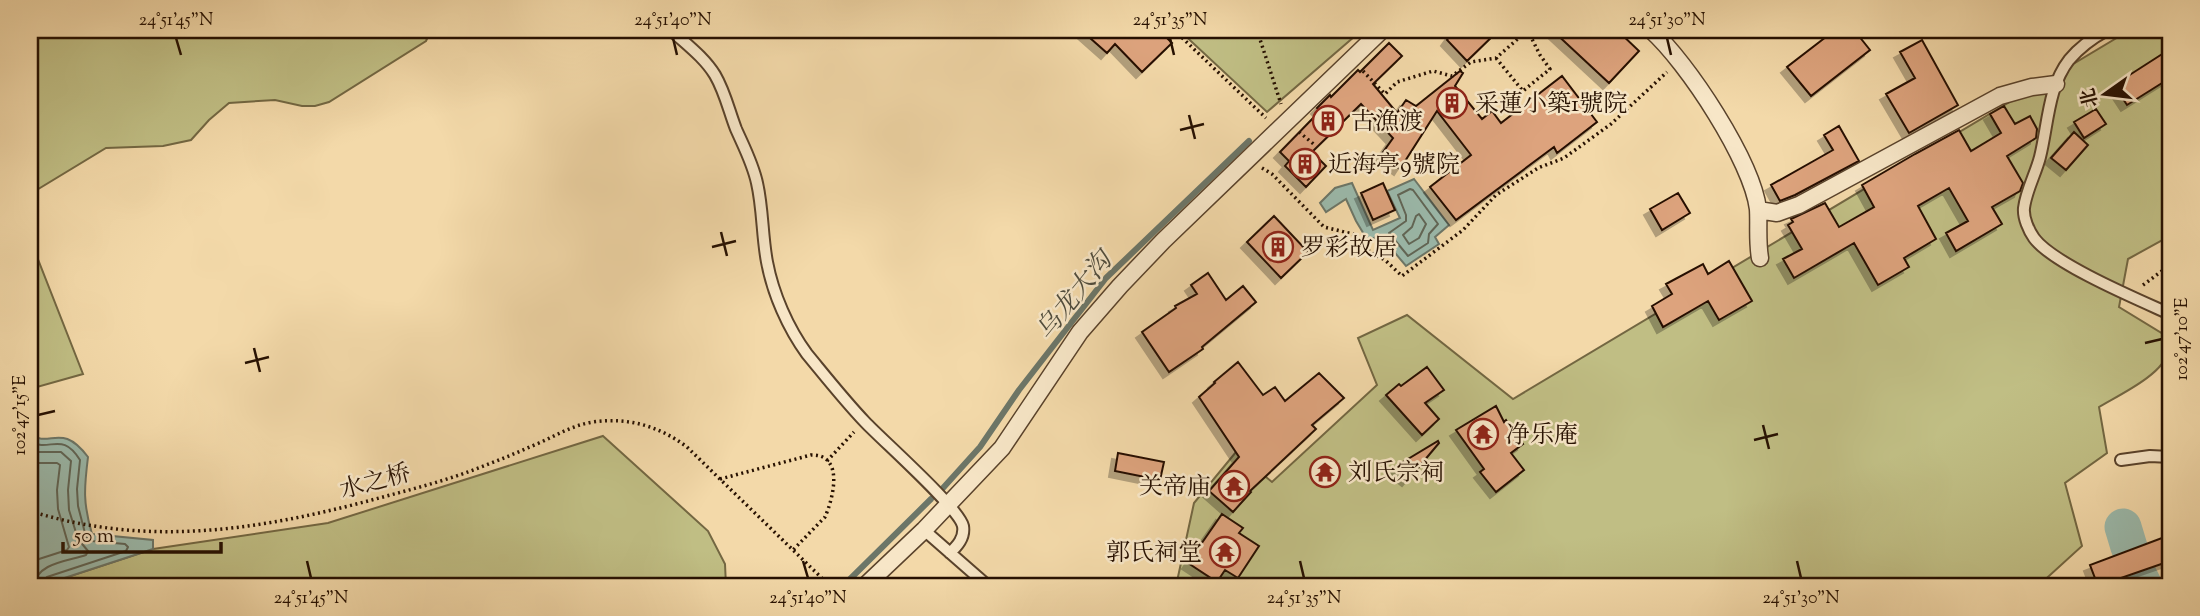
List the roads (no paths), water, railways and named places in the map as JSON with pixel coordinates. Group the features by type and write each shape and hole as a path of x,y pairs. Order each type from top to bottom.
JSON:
{"street":[{"path":"865,586 984,470 1002,448 1080,332 1120,286 1382,30"},
{"path":"1651,30 1665,42 1704,97 1746,170 1758,210 1757,244 1760,258"},
{"path":"1758,210 1777,213 1799,205 2000,96 2056,84"}],"lane":[{"path":"671,30 702,58 715,74 725,97 757,183 767,264 777,297 791,328 806,351 864,422 948,505 963,527 960,543 950,553"},
{"path":"2107,30 2068,61 2056,84 2040,155 2024,209 2025,220 2037,242 2054,255 2170,314"},
{"path":"2121,460 2150,456 2170,457"},
{"path":"924,530 988,586"}],"water":[{"path":"1414,179 1449,225 1435,237 1439,244 1406,266 1380,235 1368,241 1346,199 1326,212 1320,203 1335,188 1352,183 1373,230 1400,218 1387,191"},
{"path":"30,434 37,438 70,440 88,457 85,496 92,534 153,540 153,549 40,586 30,586"}],"waterway":[{"name":"乌龙大沟","path":"943,488 980,447 1019,390 1106,278 1249,141"},
{"name":"乌龙大沟","path":"845,584 931,499"},
{"path":"2123,527 2129,547"},
{"path":"2138,574 2144,586"}],"place":[{"name":"采蓮小築1號院","path":"1452,103"},
{"name":"古漁渡","path":"1328,121"},
{"name":"近海亭9號院","path":"1305,164"},
{"name":"罗彩故居","path":"1278,247"},
{"name":"净乐庵","path":"1483,434"},
{"name":"刘氏宗祠","path":"1325,472"},
{"name":"关帝庙","path":"1234,486"},
{"name":"郭氏祠堂","path":"1225,552"}]}
